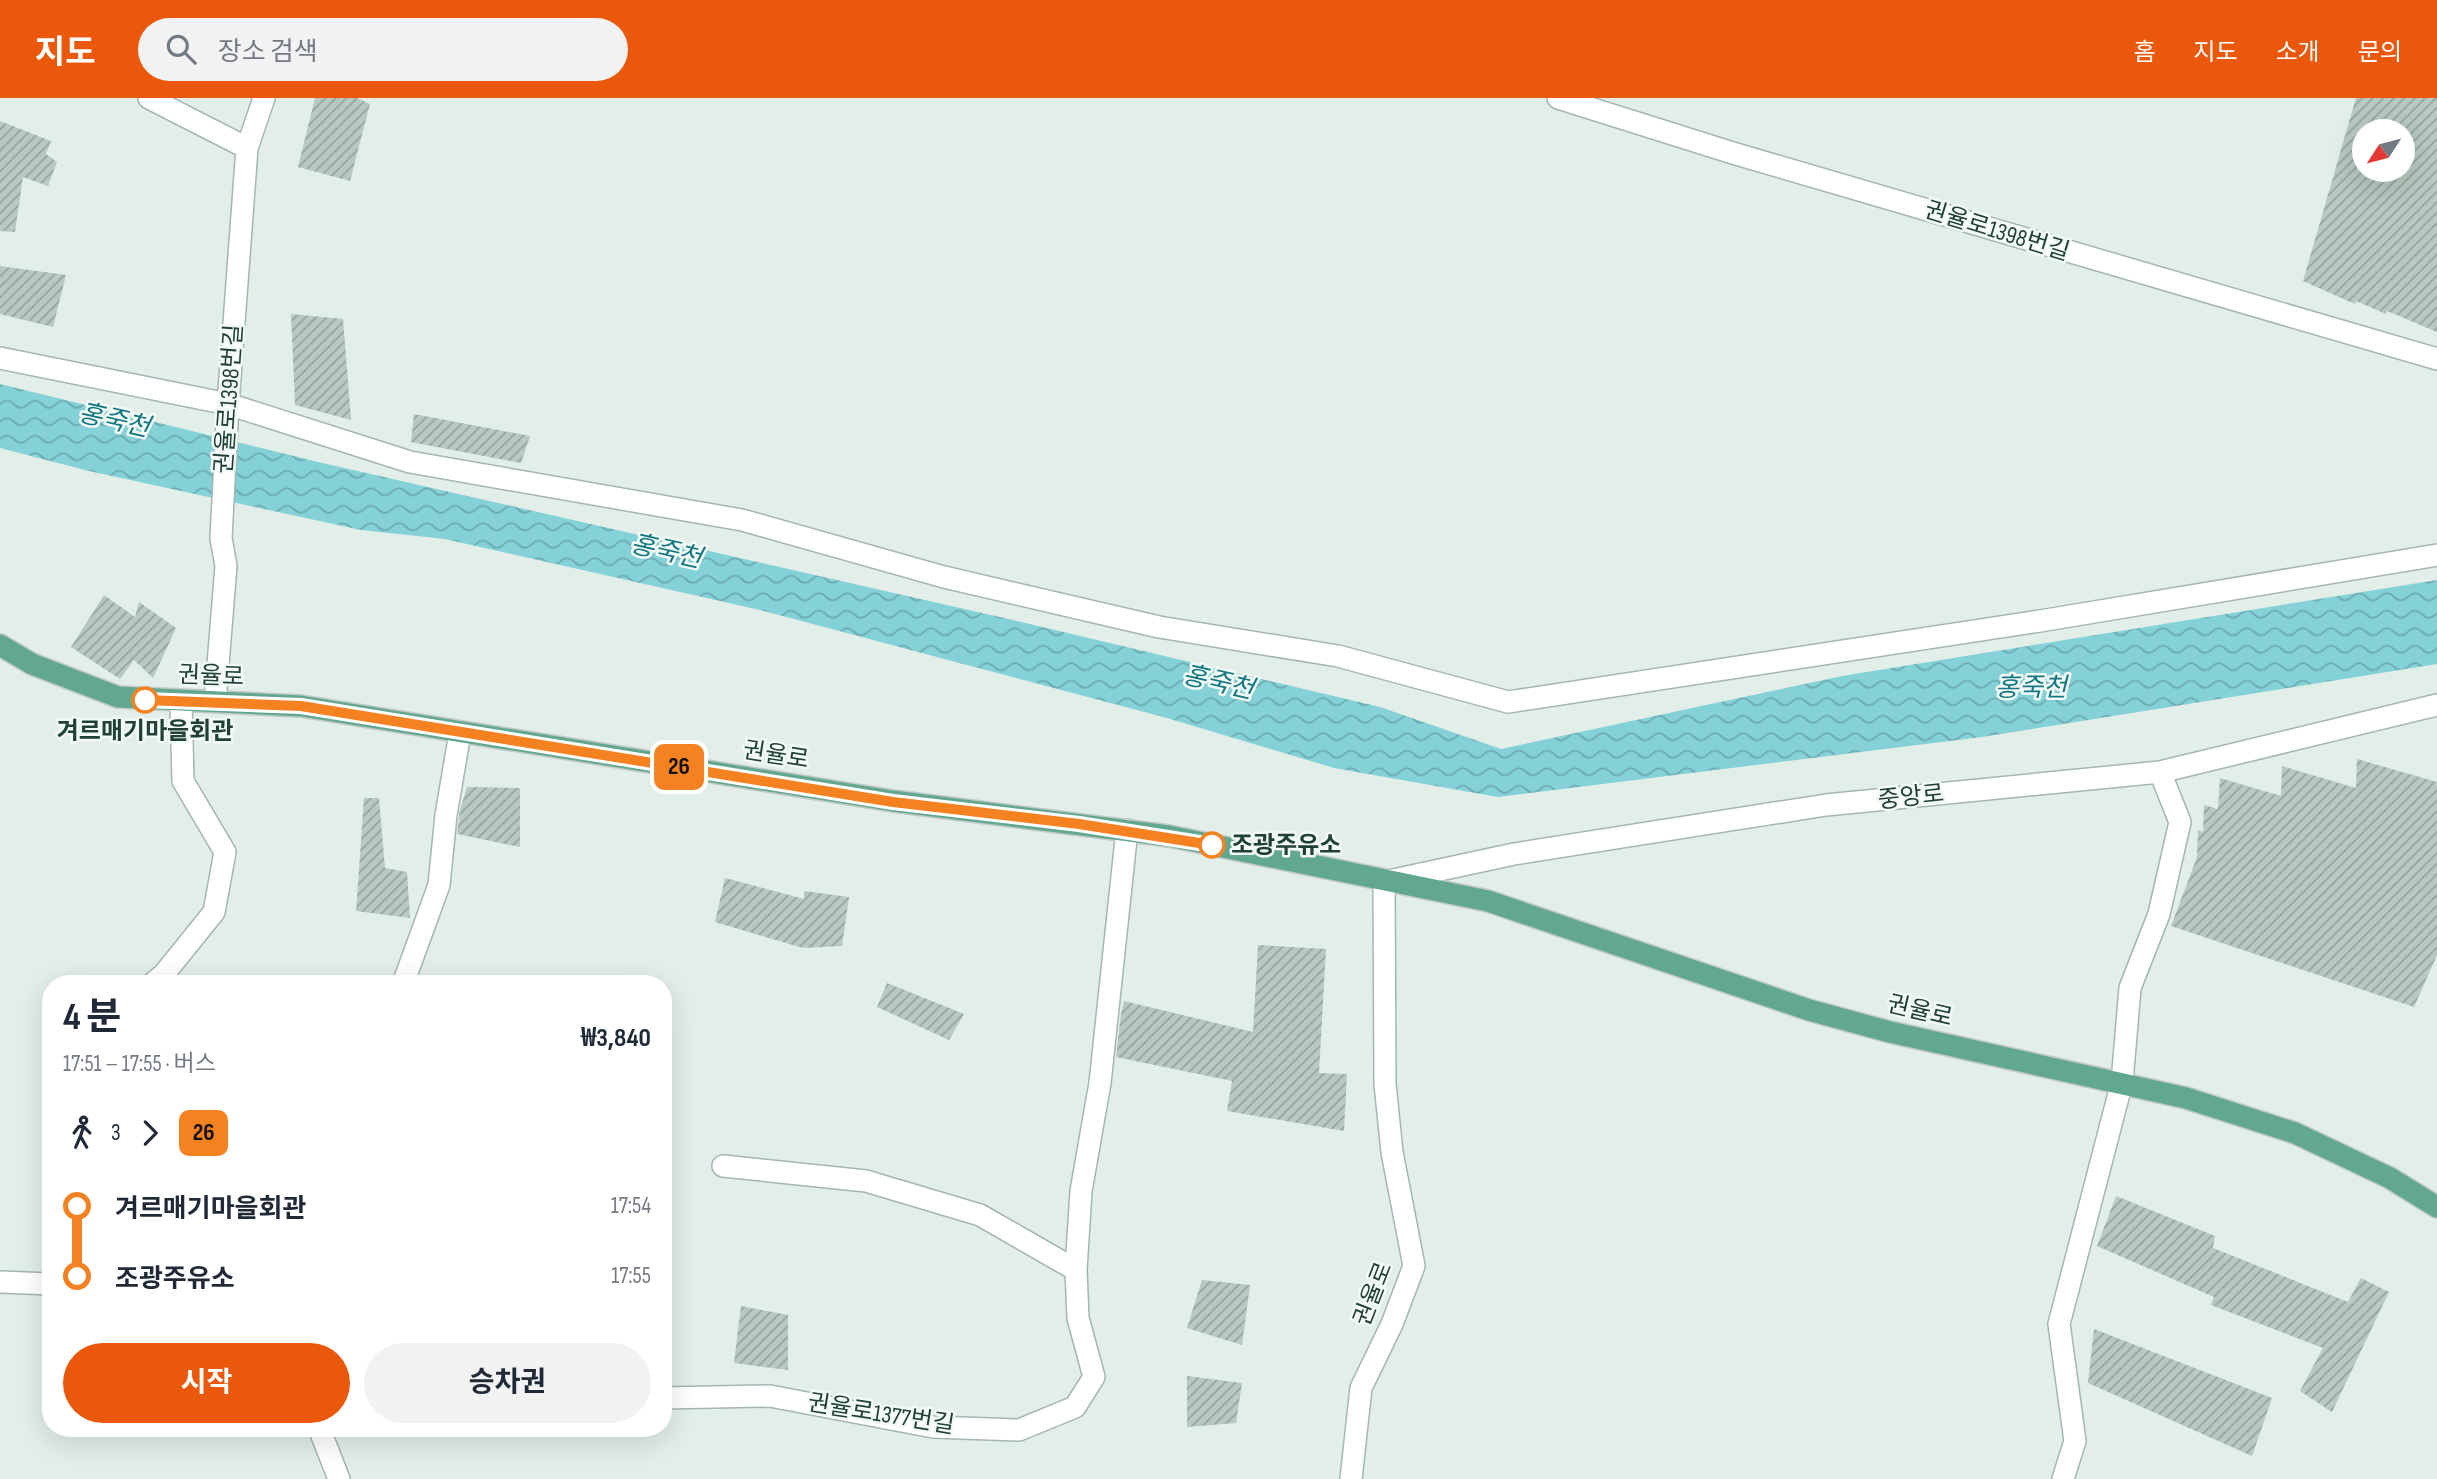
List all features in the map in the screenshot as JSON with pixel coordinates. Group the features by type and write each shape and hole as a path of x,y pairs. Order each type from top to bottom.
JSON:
{"main road":[{"name":"권율로","path":"0,645 32,664 118,697 301,706 893,802 1127,830 1488,901 1809,1010 1879,1029 2186,1098 2295,1133 2390,1178 2437,1207"}],"street":[{"path":"149,98 247,148"},
{"name":"권율로1398번길","path":"215,701 226,566 221,538 228,404 247,148 264,98"},
{"name":"권율로1398번길","path":"1558,98 1816,177 2437,359"},
{"path":"0,358 228,404 410,461 742,520 944,577 1159,626 1338,656 1508,702 2040,621 2437,555"},
{"path":"163,975 214,912 225,852 183,780 181,701"},
{"name":"중앙로","path":"1384,882 1514,854 1826,806 2160,772 2437,705"},
{"path":"406,975 439,886 446,815 460,733"},
{"path":"2063,1479 2075,1441 2059,1324 2122,1082 2130,988 2159,914 2180,822 2160,772"},
{"name":"권율로1377번길","path":"672,1398 770,1395 933,1427 1019,1430 1075,1407 1094,1377 1078,1318 1076,1270 1081,1191 1100,1083 1127,830"},
{"name":"권율로","path":"1351,1479 1360,1388 1391,1324 1414,1266 1392,1152 1385,1084 1384,882"},
{"path":"723,1166 866,1181 955,1207 980,1215 1076,1270"},
{"path":"0,1282 42,1284"},
{"path":"323,1437 339,1479"}],"water":[{"name":"홍죽천","path":"0,384 318,462 1004,618 1380,707 1501,749 1842,676 2437,580 2437,664 1982,737 1498,797 1334,768 1167,718 760,610 445,539 361,530 89,471 0,448"}],"building":[{"path":"315,98 357,98 370,104 350,181 298,167"},
{"path":"2356,98 2437,98 2437,332 2387,311 2386,314 2356,301 2355,304 2303,281"},
{"path":"0,121 51,141 46,154 57,162 48,186 23,177 15,232 0,231"},
{"path":"0,266 66,275 53,327 0,314"},
{"path":"291,314 343,319 351,420 295,405"},
{"path":"414,414 530,436 521,463 411,442"},
{"path":"104,595 135,617 139,602 176,628 153,678 134,660 120,679 71,647"},
{"path":"2357,759 2437,782 2437,955 2414,1007 2171,926 2197,857 2198,830 2203,832 2204,805 2218,809 2220,778 2281,796 2282,766 2356,788"},
{"path":"467,787 520,788 520,847 457,834"},
{"path":"364,798 379,798 385,868 407,872 410,918 356,911"},
{"path":"725,878 804,899 804,891 849,897 842,946 803,948 715,922"},
{"path":"1258,945 1326,949 1319,1073 1347,1074 1344,1131 1227,1111 1232,1081 1116,1057 1124,1001 1253,1032"},
{"path":"887,983 964,1014 949,1040 877,1007"},
{"path":"2116,1196 2215,1236 2213,1248 2348,1302 2361,1278 2389,1292 2332,1412 2300,1391 2323,1348 2211,1305 2214,1297 2097,1246"},
{"path":"1202,1280 1250,1285 1242,1345 1187,1328"},
{"path":"741,1306 788,1315 788,1370 734,1363"},
{"path":"2094,1329 2272,1398 2252,1456 2088,1383"},
{"path":"1187,1376 1242,1383 1236,1423 1187,1427"}],"bus line":[{"name":"26","path":"145,700 301,706 893,802 1079,824 1212,845"}],"place":[{"name":"겨르매기마을회관","path":"145,700"},
{"name":"조광주유소","path":"1212,845"}]}
